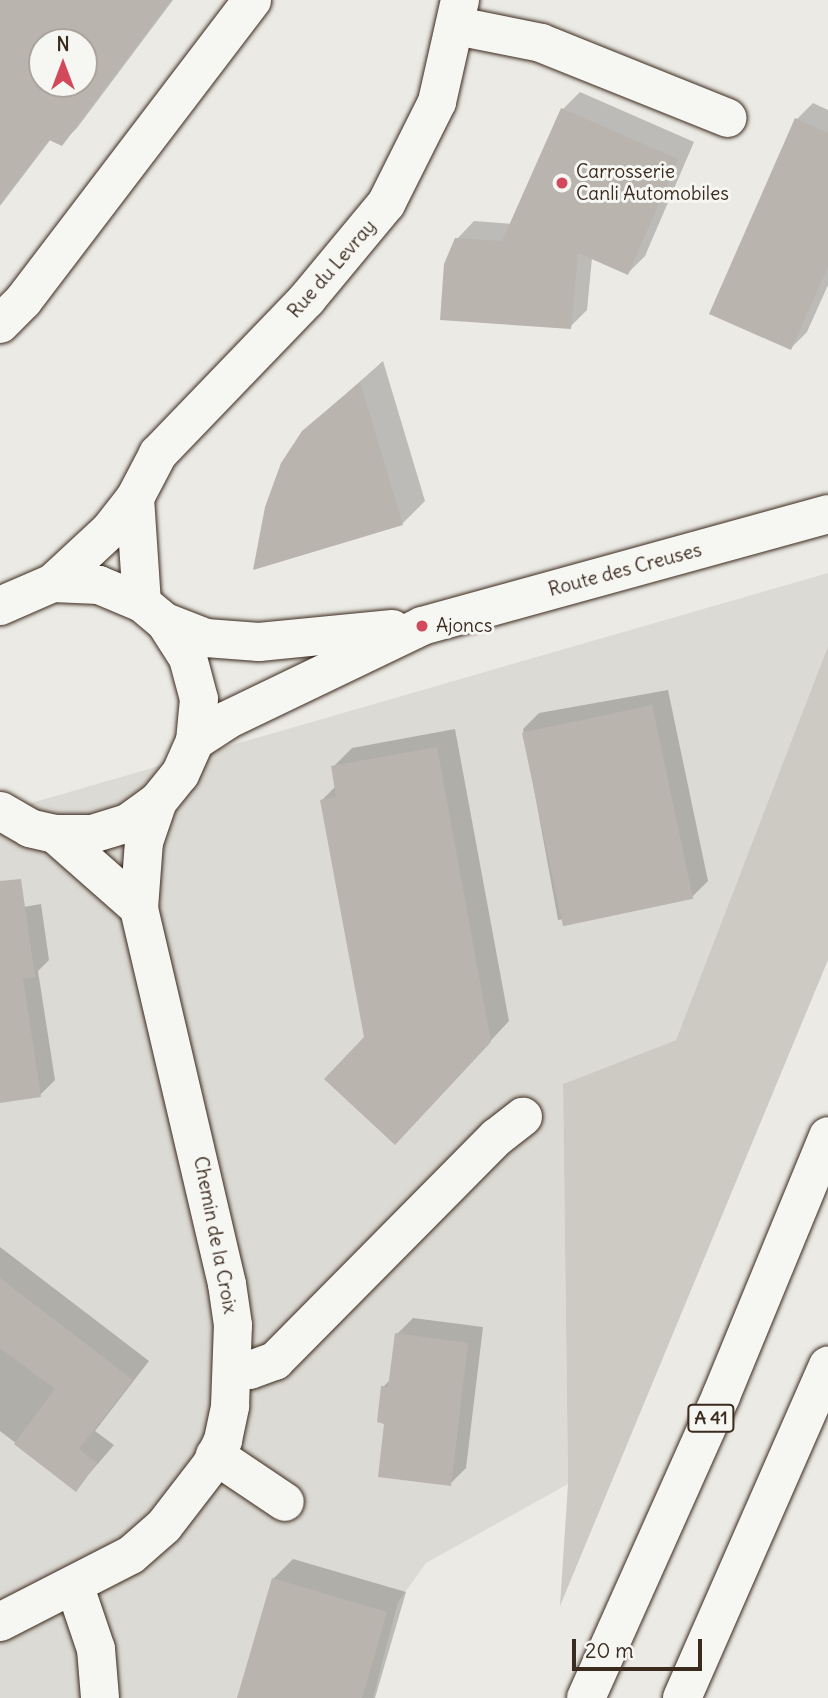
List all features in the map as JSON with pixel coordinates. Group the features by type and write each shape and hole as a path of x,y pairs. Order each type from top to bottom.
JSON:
{"main road":[{"path":"0,324 23,301 252,0"},
{"path":"458,13 541,43 728,118"},
{"name":"Rue du Levray","path":"53,583 89,554 135,498 158,454 307,299 386,204 438,102 458,13"},
{"path":"0,811 30,828 55,834 92,834 128,823 158,801 180,774 195,741 199,699 188,658 153,613 135,498"},
{"name":"Route des Creuses","path":"53,583 99,585 206,638 259,642 422,626 828,514"},
{"path":"4,599 53,583"},
{"name":"Route des Creuses","path":"195,741 227,720 422,626"},
{"name":"Chemin de la Croix","path":"0,1622 75,1587 131,1555 164,1526 223,1440 233,1369 233,1325 217,1235 139,908 144,842 158,801"},
{"path":"55,834 139,908"},
{"path":"233,1369 250,1370 275,1362 496,1137 523,1117"},
{"name":"A 41","path":"586,1698 721,1396 828,1136"},
{"path":"682,1698 828,1366"},
{"path":"215,1455 285,1502"},
{"path":"75,1587 96,1649 100,1698"}],"shaded area":[{"path":"828,573 828,646 676,1040 563,1084 568,1484 426,1563 398,1602 373,1698 0,1698 0,812"},
{"path":"828,646 828,960 560,1606 568,1484 563,1084 676,1040"}],"building":[{"path":"0,0 171,0 98,98 98,28 28,28 28,98 98,98 62,146 49,140 0,204"},
{"path":"561,108 678,159 628,275 578,253 571,329 440,320 444,264 455,238 502,241"},
{"path":"795,118 828,133 828,267 791,350 709,314"},
{"path":"360,382 403,525 253,570 265,507 281,463 302,431"},
{"path":"652,705 693,899 563,926 522,733"},
{"path":"437,747 491,1042 395,1145 324,1079 364,1037 320,800 336,797 331,766"},
{"path":"21,879 35,977 23,978 41,1097 0,1103 0,881"},
{"path":"0,1278 133,1380 79,1449 97,1463 76,1492 14,1444 55,1389 0,1348"},
{"path":"395,1333 468,1343 451,1486 378,1477 384,1424 377,1422 381,1386 388,1387"},
{"path":"272,1578 387,1612 362,1698 237,1698"}],"place":[{"name":"Carrosserie Canli Automobiles","path":"562,183"},
{"name":"Ajoncs","path":"422,626"}]}
